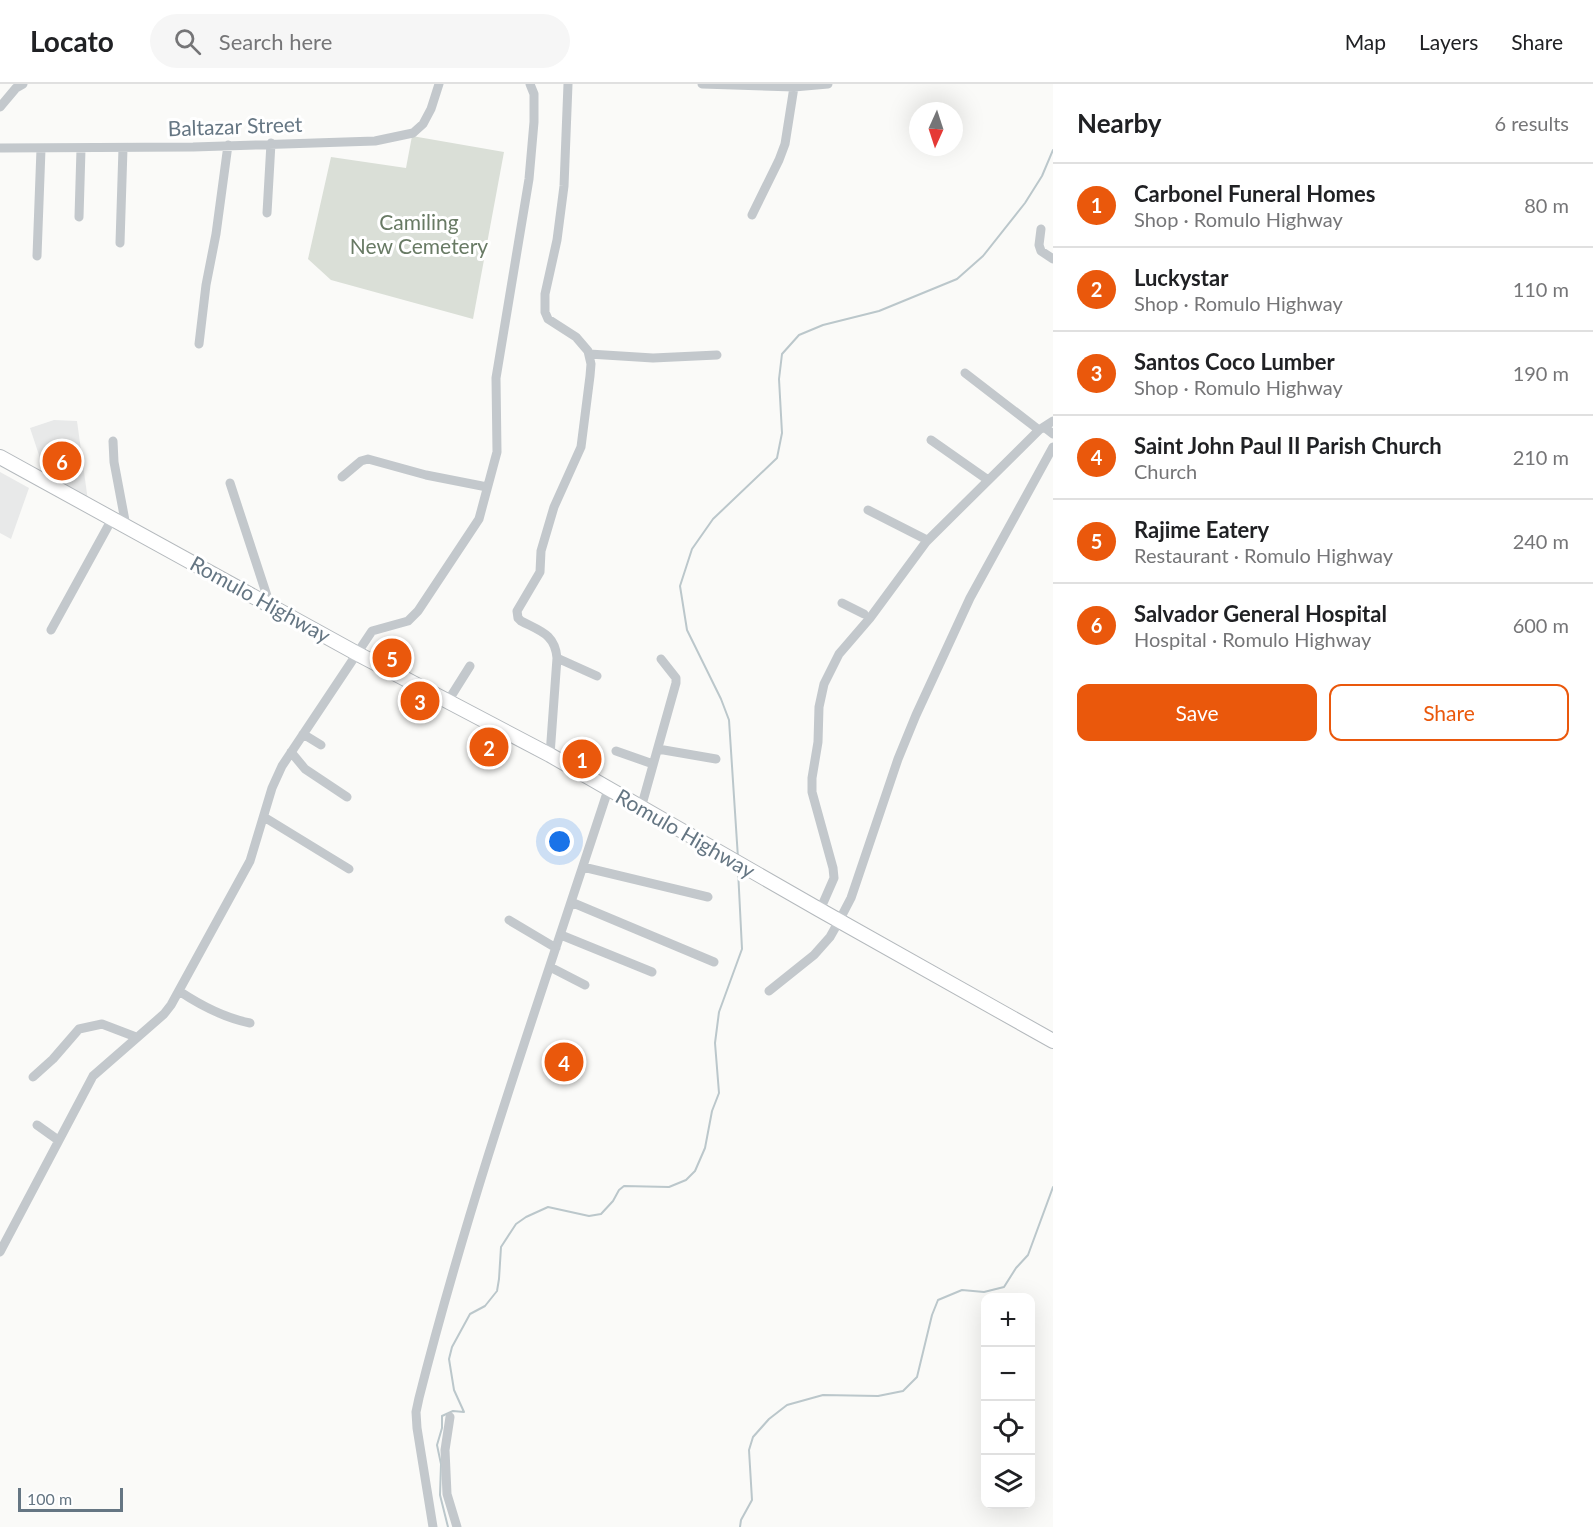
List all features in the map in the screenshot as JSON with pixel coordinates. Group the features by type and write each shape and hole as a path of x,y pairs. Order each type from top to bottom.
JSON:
{"highway":[{"name":"Romulo Highway","path":"0,457 356,653 550,755 1053,1041"}],"street":[{"path":"0,107 22,84"},
{"name":"Baltazar Street","path":"0,148 123,148 375,141 413,133 423,124 431,110 439,84"},
{"path":"0,1252 93,1076 167,1010 179,991 250,861 275,779 291,752 372,631 408,621 418,611 474,530 479,519 497,452 496,378 529,179 534,122 534,94 530,84"},
{"path":"550,755 557,658 553,641 549,636 521,621 517,611 540,572 541,551 554,507 581,447 590,376 589,354 576,337 548,319 545,312 545,294 564,186 568,84"},
{"path":"702,84 794,87 828,84"},
{"path":"752,215 779,160 794,87"},
{"path":"267,213 271,143"},
{"path":"199,344 228,145"},
{"path":"78,217 81,148"},
{"path":"120,243 123,148"},
{"path":"37,256 41,149"},
{"path":"1041,229 1039,245 1041,251 1053,259"},
{"path":"589,354 653,358 717,355"},
{"path":"965,373 1041,428 1053,434"},
{"path":"820,910 834,878 812,792 818,742 819,707 824,684 839,654 927,540 1041,428 1053,421"},
{"path":"931,440 988,480"},
{"path":"113,441 114,462 126,526"},
{"path":"769,991 814,955 830,937 852,898 898,759 916,715 970,598 1053,447"},
{"path":"342,477 361,461 368,459 426,475 488,487"},
{"path":"230,483 270,605"},
{"path":"868,510 927,540"},
{"path":"51,630 112,519"},
{"path":"842,603 867,617"},
{"path":"557,658 597,676"},
{"path":"641,808 676,683 676,678 661,658"},
{"path":"448,701 470,666"},
{"path":"303,734 321,745"},
{"path":"658,748 716,759"},
{"path":"616,751 653,764"},
{"path":"291,752 305,769 347,797"},
{"path":"433,1527 417,1428 418,1398 444,1300 492,1140 609,790"},
{"path":"264,817 349,869"},
{"path":"583,867 708,897"},
{"path":"571,902 714,962"},
{"path":"509,920 556,948"},
{"path":"561,935 652,972"},
{"path":"550,967 585,985"},
{"path":"179,991 235,1020 250,1023"},
{"path":"33,1077 53,1059 79,1029 102,1024 136,1037"},
{"path":"38,1125 58,1140"},
{"path":"450,1417 445,1450 447,1494 457,1527"}],"shaded area":[{"path":"54,420 77,421 88,501 38,474 43,467 30,428"},
{"path":"0,472 29,488 11,539 0,533"}],"green space":[{"name":"Camiling New Cemetery","path":"412,136 504,152 473,319 331,280 308,259 331,157 406,168"}],"waterway":[{"path":"738,858 729,720 687,630 680,586 692,549 713,519 777,458 782,433 779,379 782,354 799,335 823,325 879,311 957,279 983,256 1025,203 1042,176 1053,150"},
{"path":"448,1527 440,1495 441,1464 437,1445 442,1428 442,1416 453,1411 464,1412 454,1390 449,1359 452,1347 470,1314 485,1306 497,1291 501,1247 516,1224 548,1207 589,1216 601,1214 624,1186 669,1187 686,1180 695,1171 705,1148 712,1111 719,1093 715,1043 719,1012 742,949 738,870"},
{"path":"740,1527 741,1520 752,1500 749,1450 753,1437 769,1419 787,1405 823,1395 878,1396 903,1391 917,1377 932,1315 938,1300 962,1290 984,1292 1004,1287 1028,1255 1053,1187"}],"place":[{"name":"Salvador General Hospital","path":"62,461"},
{"name":"Rajime Eatery","path":"392,658"},
{"name":"Santos Coco Lumber","path":"420,701"},
{"name":"Luckystar","path":"489,747"},
{"name":"Carbonel Funeral Homes","path":"582,759"},
{"name":"Saint John Paul II Parish Church","path":"564,1062"}]}
